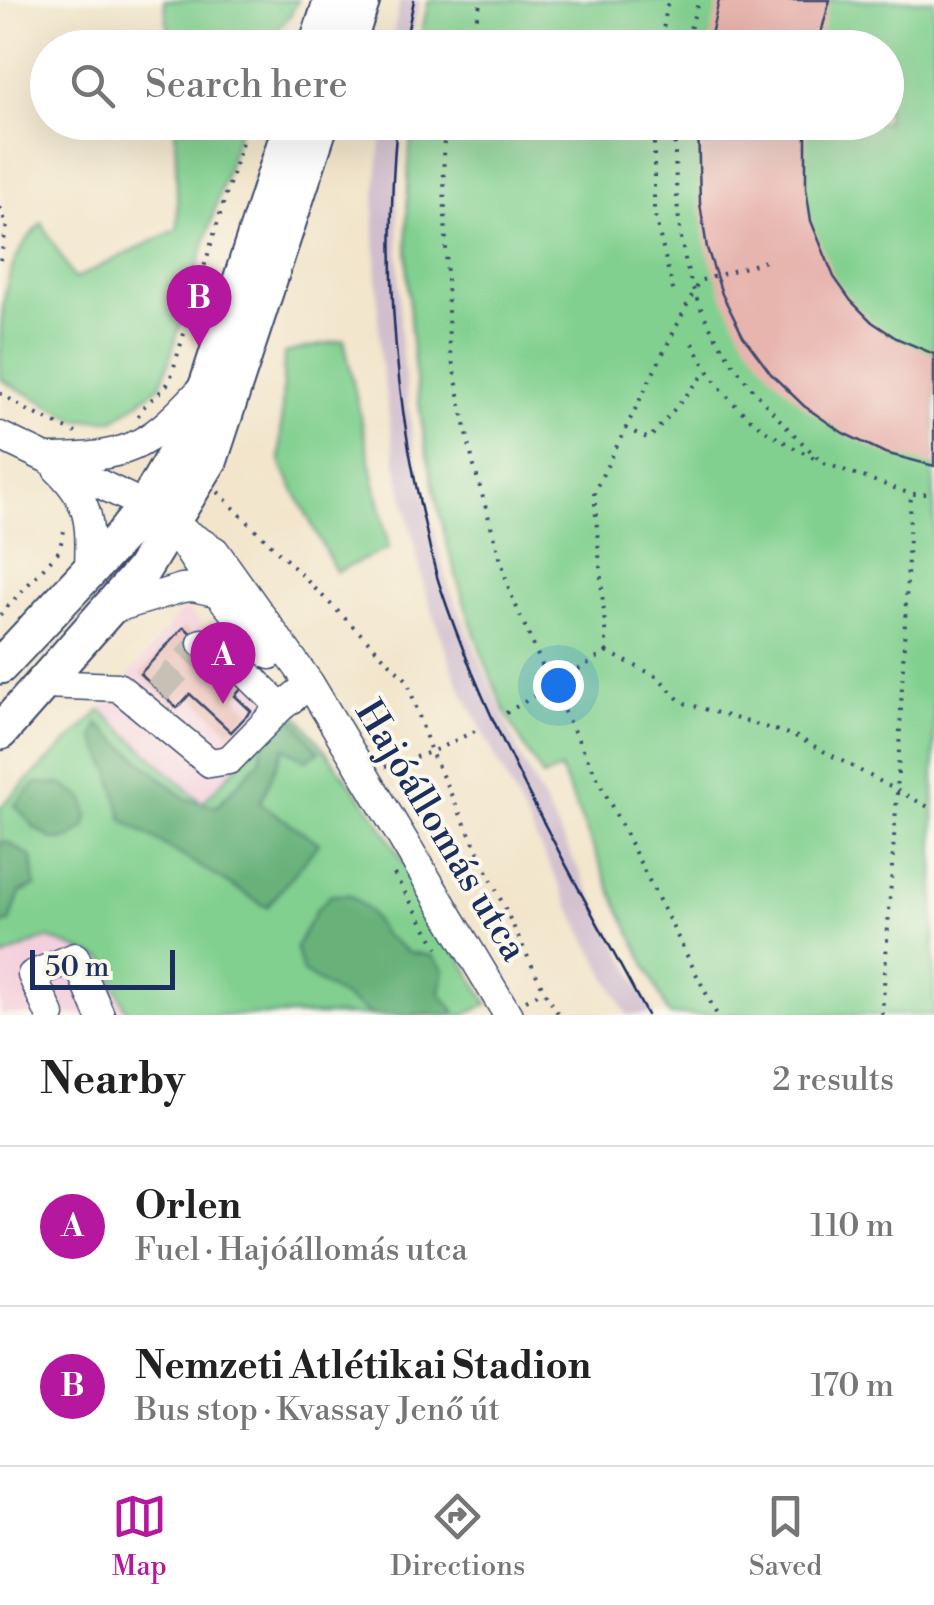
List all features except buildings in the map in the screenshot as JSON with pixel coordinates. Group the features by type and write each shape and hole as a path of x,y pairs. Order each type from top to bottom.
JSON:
{"main road":[{"path":"310,30 332,0"},
{"path":"352,30 362,0"},
{"path":"0,732 142,571 286,140"},
{"path":"0,666 88,572 158,516 210,459 315,140"}],"street":[{"path":"45,458 95,457 141,446 160,432 208,382"},
{"name":"Hajóállomás utca","path":"0,436 158,516 215,552 310,684 366,772 502,1013"},
{"path":"45,458 84,502 90,526 88,572"},
{"name":"Hajóállomás utca","path":"158,516 215,592 274,660 310,684"},
{"path":"109,610 182,588 215,592"},
{"path":"202,643 230,657 280,707"},
{"path":"44,684 118,687 144,695 158,690"},
{"path":"118,687 210,764 229,760 280,707 310,684"},
{"path":"50,1015 32,974 75,957 100,1015"}],"path":[{"path":"474,30 481,0"},
{"path":"663,30 668,0"},
{"path":"689,30 698,0"},
{"path":"136,419 146,402 170,380 243,140"},
{"path":"445,140 450,345 473,463 510,592 552,688 717,1015"},
{"path":"654,140 654,212 675,298"},
{"path":"675,140 677,212 694,290 714,331 772,415 823,462"},
{"path":"0,207 7,226 0,260"},
{"path":"607,652 594,492 699,281 772,259"},
{"path":"693,343 707,371 737,410 774,438 823,462 911,494 934,494"},
{"path":"625,428 649,439 707,371"},
{"path":"0,392 27,410 87,438"},
{"path":"220,493 407,680 431,752 544,992 559,1015"},
{"path":"882,1015 911,494"},
{"path":"0,615 58,551 66,525"},
{"path":"506,713 607,652"},
{"path":"607,652 658,677 681,702 794,736 897,794 934,810"},
{"path":"366,772 431,752 475,732"}],"shaded area":[{"path":"400,0 420,0 414,30 394,30"},
{"path":"381,140 402,140 397,199 401,346 414,450 446,580 520,756 654,1015 627,1015 456,678 425,590 395,458 380,357 374,207"},
{"path":"184,608 292,708 202,803 101,710"},
{"path":"47,938 104,959 128,1015 0,1015 0,958"}],"green space":[{"path":"164,0 298,0 277,30 168,30"},
{"path":"429,0 934,0 934,1015 669,1015 560,769 543,777 509,719 477,641 454,569 422,422 412,348 408,273 411,140 904,140 904,30 422,30"},
{"path":"175,140 236,140 160,386 114,420 77,420 0,379 2,313 10,273 28,238 42,223 74,279 178,229"},
{"path":"344,340 389,548 336,572 280,462 284,353"},
{"path":"292,708 377,818 488,1004 465,1015 128,1015 104,959 47,938 0,958 0,807 101,710 202,803"},
{"path":"295,720 319,752 306,760 284,748 260,803 319,843 267,907 123,820 110,771 94,738 98,724 186,799 217,806 260,760 263,742 281,724"},
{"path":"36,783 61,784 84,798 88,816 85,827 69,839 54,840 35,828 15,805"},
{"path":"0,842 8,842 32,858 35,886 20,893 10,922 0,924"},
{"path":"331,895 350,895 369,911 383,934 408,952 432,956 444,970 440,993 455,1012 372,1015 303,972 296,948 316,910"}],"tunnel":[{"path":"158,691 202,643"}],"tram line":[{"path":"408,30 414,0"},
{"path":"396,140 392,270 398,367 412,465 440,586 508,751 647,1015"}],"place":[{"name":"Nemzeti Atlétikai Stadion","path":"199,347"},
{"name":"Orlen","path":"223,704"}]}
